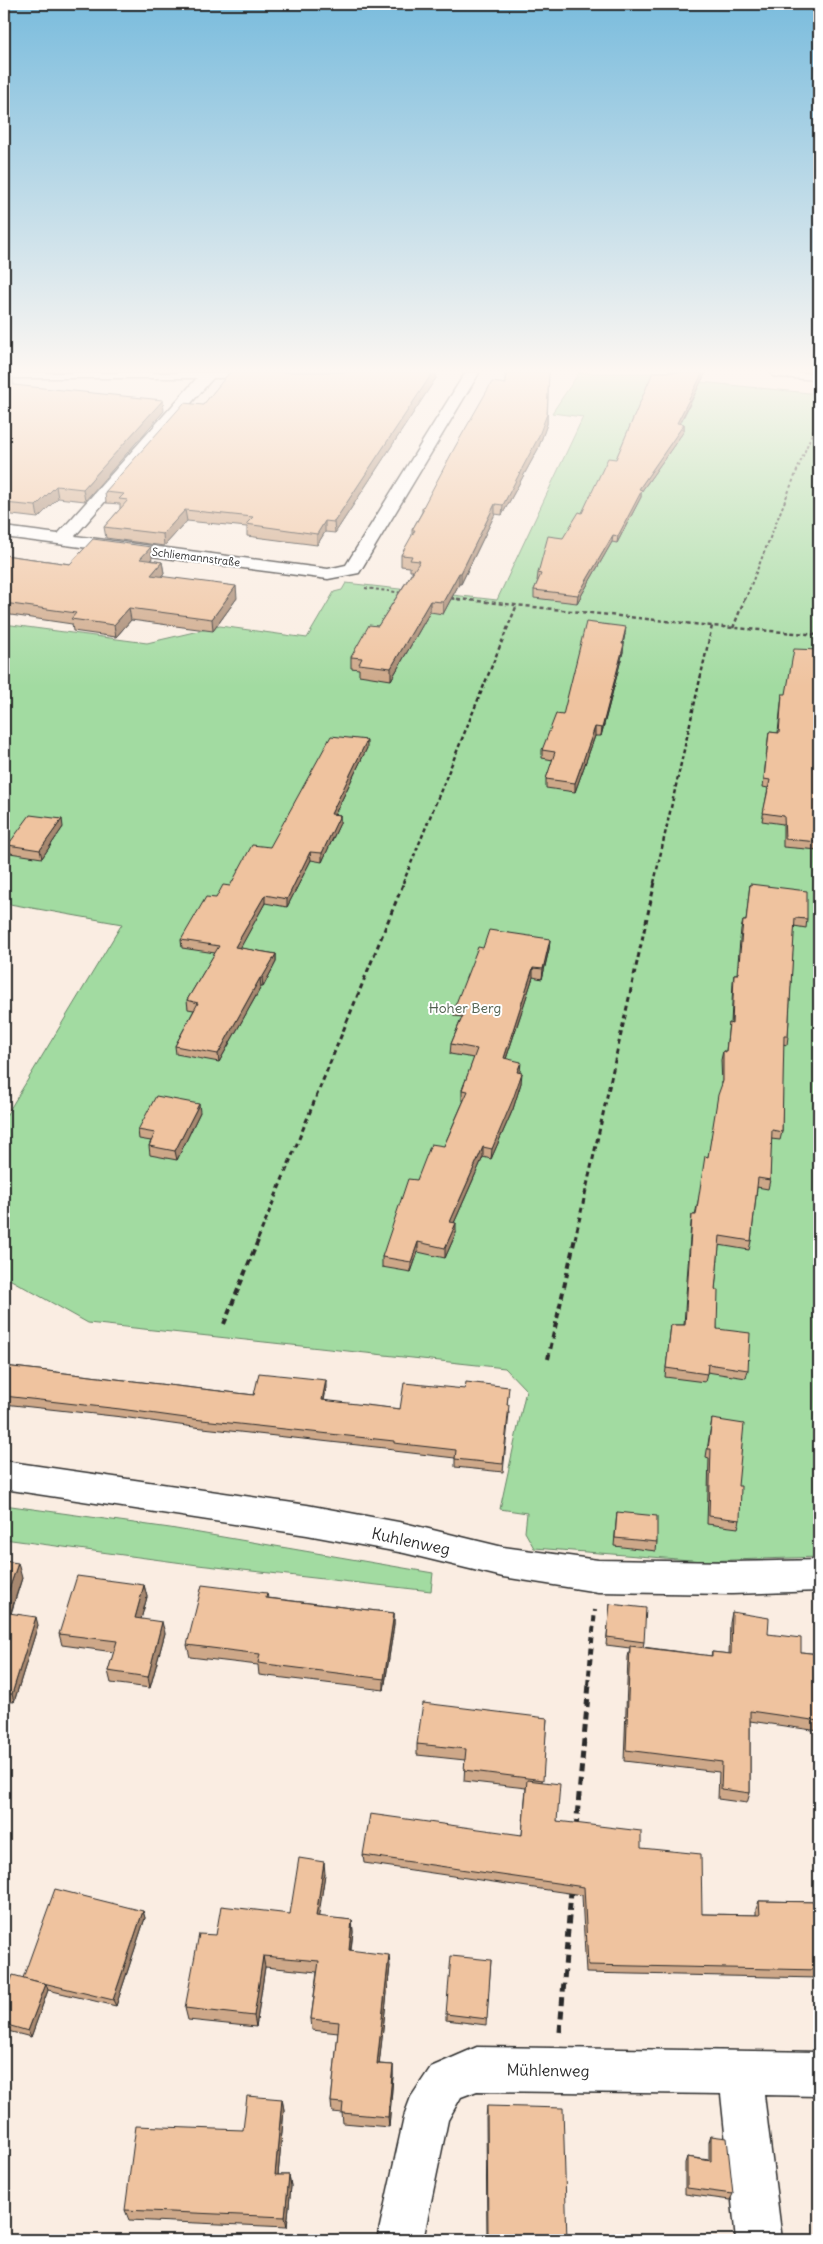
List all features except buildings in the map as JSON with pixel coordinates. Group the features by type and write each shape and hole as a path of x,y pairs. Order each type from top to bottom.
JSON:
{"street":[{"path":"62,540 117,478"},
{"name":"Schliemannstraße","path":"4,532 328,574 353,569 408,478"},
{"name":"Kuhlenweg","path":"4,1475 307,1520 404,1538 503,1562 598,1576 732,1578 819,1576"},
{"name":"Mühlenweg","path":"400,2240 427,2113 446,2082 477,2069 819,2074"},
{"path":"740,2073 759,2240"}],"path":[{"path":"733,628 794,478"},
{"path":"362,588 410,594"},
{"path":"439,597 516,607 733,628 819,634"},
{"path":"224,1324 516,607"},
{"path":"548,1359 712,626"},
{"path":"576,1834 598,1576"},
{"path":"557,2070 572,1884"}],"green space":[{"name":"Hoher Berg","path":"554,478 819,478 819,1557 703,1561 534,1548 525,1532 527,1513 500,1509 526,1390 505,1368 88,1323 4,1276 4,1119 122,924 4,903 4,624 147,643 220,626 307,638 334,592 342,590 346,583 497,600"},
{"path":"4,1505 170,1528 433,1573 431,1591 198,1565 4,1539"}]}
